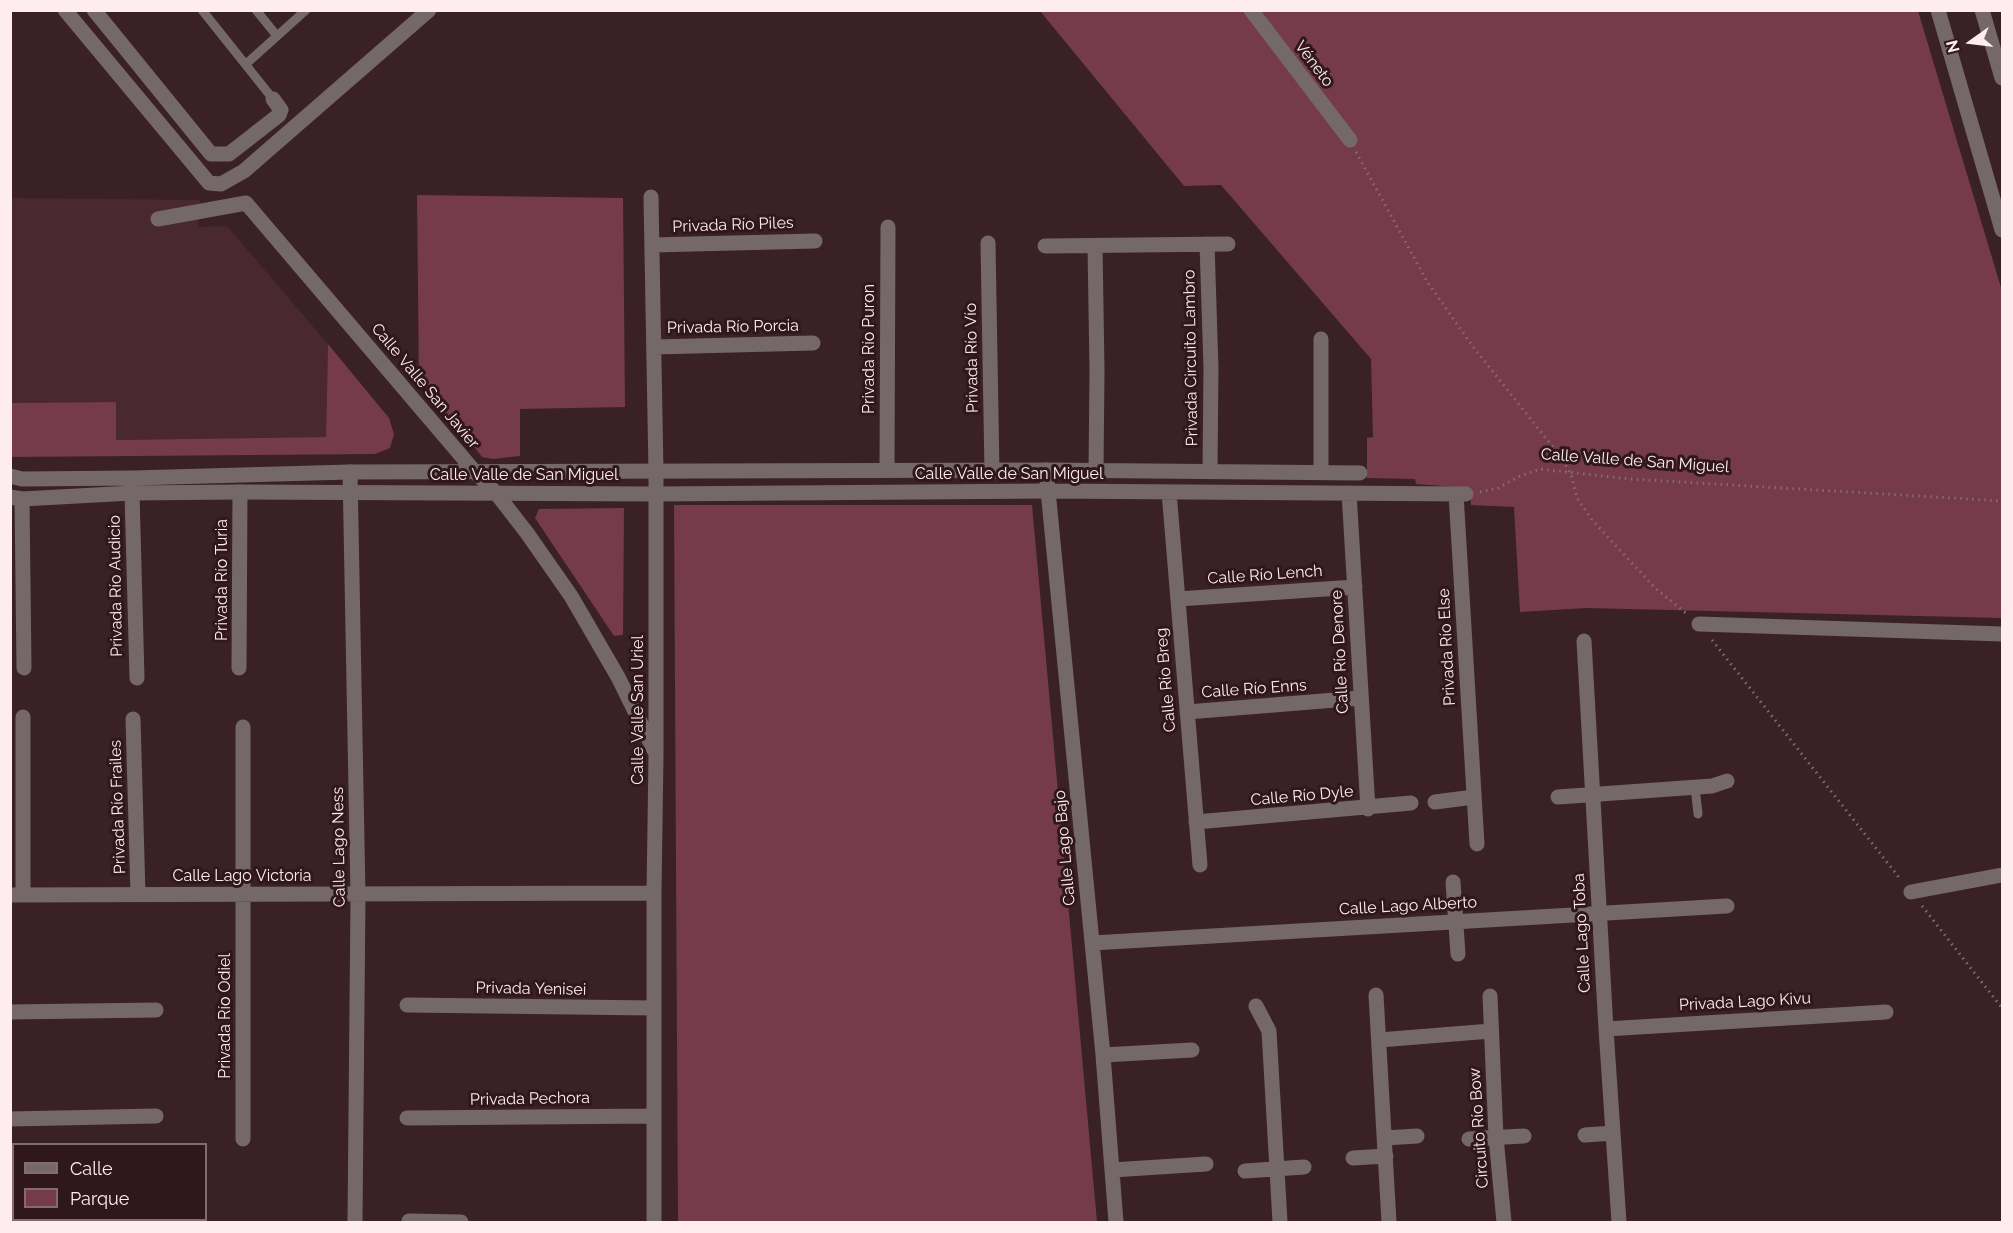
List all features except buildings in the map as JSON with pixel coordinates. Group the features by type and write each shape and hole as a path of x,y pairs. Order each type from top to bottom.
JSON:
{"street":[{"path":"65,10 209,183 220,184 244,171 429,10"},
{"path":"94,10 211,154 228,154 279,115 281,110 273,99"},
{"name":"Véneto","path":"1251,10 1350,140"},
{"path":"1938,10 2002,230"},
{"path":"1982,10 2002,78"},
{"name":"Calle Valle San Uriel","path":"651,198 656,472 657,755 654,893 654,1222"},
{"name":"Calle Valle San Javier","path":"158,219 246,203 475,472 496,493 527,533 571,596 618,677 657,755"},
{"name":"Privada Río Puron","path":"887,470 888,227"},
{"name":"Privada Río Piles","path":"652,245 815,241"},
{"name":"Privada Río Vío","path":"988,243 992,472"},
{"name":"Privada Circuito Lambro","path":"1207,244 1210,472"},
{"path":"1045,246 1228,244"},
{"path":"1095,246 1096,471"},
{"path":"1321,339 1321,472"},
{"name":"Privada Río Porcia","path":"654,347 813,343"},
{"name":"Calle Valle de San Miguel","path":"10,476 22,479 350,472 887,470 1360,472"},
{"name":"Calle Lago Bajo","path":"1046,470 1092,943 1116,1222"},
{"name":"Calle Lago Ness","path":"350,472 358,895 355,1222"},
{"name":"Calle Valle de San Miguel","path":"16,498 132,493 240,492 656,494 1049,491 1461,494"},
{"name":"Privada Río Turia","path":"239,668 240,492"},
{"name":"Calle Río Breg","path":"1169,492 1200,865"},
{"name":"Privada Río Audicio","path":"132,493 136,678"},
{"name":"Calle Río Denore","path":"1349,493 1368,808"},
{"name":"Privada Río Else","path":"1461,494 1477,844"},
{"path":"16,498 24,668"},
{"name":"Calle Río Lench","path":"1178,599 1355,587"},
{"path":"1700,624 2002,634"},
{"name":"Calle Lago Toba","path":"1584,642 1619,1222"},
{"name":"Calle Río Enns","path":"1187,712 1360,698"},
{"path":"17,895 23,717"},
{"name":"Privada Río Frailes","path":"133,719 138,894"},
{"name":"Privada Río Odiel","path":"243,727 243,1139"},
{"path":"1558,797 1712,786 1727,781"},
{"path":"1436,802 1474,797"},
{"name":"Calle Río Dyle","path":"1196,822 1411,803"},
{"path":"1911,892 2002,875"},
{"path":"1453,882 1458,954"},
{"name":"Calle Lago Victoria","path":"17,895 654,893"},
{"name":"Calle Lago Alberto","path":"1092,943 1727,906"},
{"path":"1376,995 1389,1222"},
{"name":"Circuito Río Bow","path":"1490,996 1496,1137 1504,1222"},
{"name":"Privada Yenisei","path":"407,1005 654,1008"},
{"path":"1256,1006 1269,1031 1280,1222"},
{"path":"10,1012 156,1010"},
{"name":"Privada Lago Kivu","path":"1606,1029 1886,1012"},
{"path":"1378,1040 1491,1031"},
{"path":"1102,1055 1192,1050"},
{"path":"10,1119 156,1116"},
{"name":"Privada Pechora","path":"407,1118 654,1116"},
{"path":"1585,1135 1613,1133"},
{"path":"1385,1138 1417,1136"},
{"path":"1469,1139 1524,1136"},
{"path":"1353,1158 1386,1156"},
{"path":"1112,1170 1206,1164"},
{"path":"1245,1171 1304,1167"},
{"path":"409,1221 461,1222"}],"lane":[{"path":"202,10 273,99"},
{"path":"256,10 277,36"},
{"path":"246,64 306,10"},
{"path":"1695,787 1698,814"}],"path":[{"path":"1350,140 1428,283 1474,348 1560,456 1571,474 1577,498 1593,521 1656,589 1700,624 2002,1008"},
{"name":"Calle Valle de San Miguel","path":"1461,494 1498,488 1520,476 1540,469 1571,474 2002,501"}],"shaded area":[{"path":"10,198 200,200 198,227 227,226 328,344 326,437 116,440 116,402 11,403"}],"green space":[{"path":"1040,11 1918,11 2002,291 2002,618 1586,608 1520,612 1514,507 1471,505 1470,488 1416,484 1415,479 1367,478 1367,438 1373,437 1371,359 1221,185 1184,186"},
{"path":"417,195 623,198 625,407 520,409 520,456 493,459 482,457 463,432 419,384"},
{"path":"328,344 389,418 394,434 390,448 375,454 11,457 11,403 116,402 116,440 326,437"},
{"path":"674,505 1032,505 1097,1222 678,1222"},
{"path":"624,508 623,635 614,636 535,518 539,509"}]}
